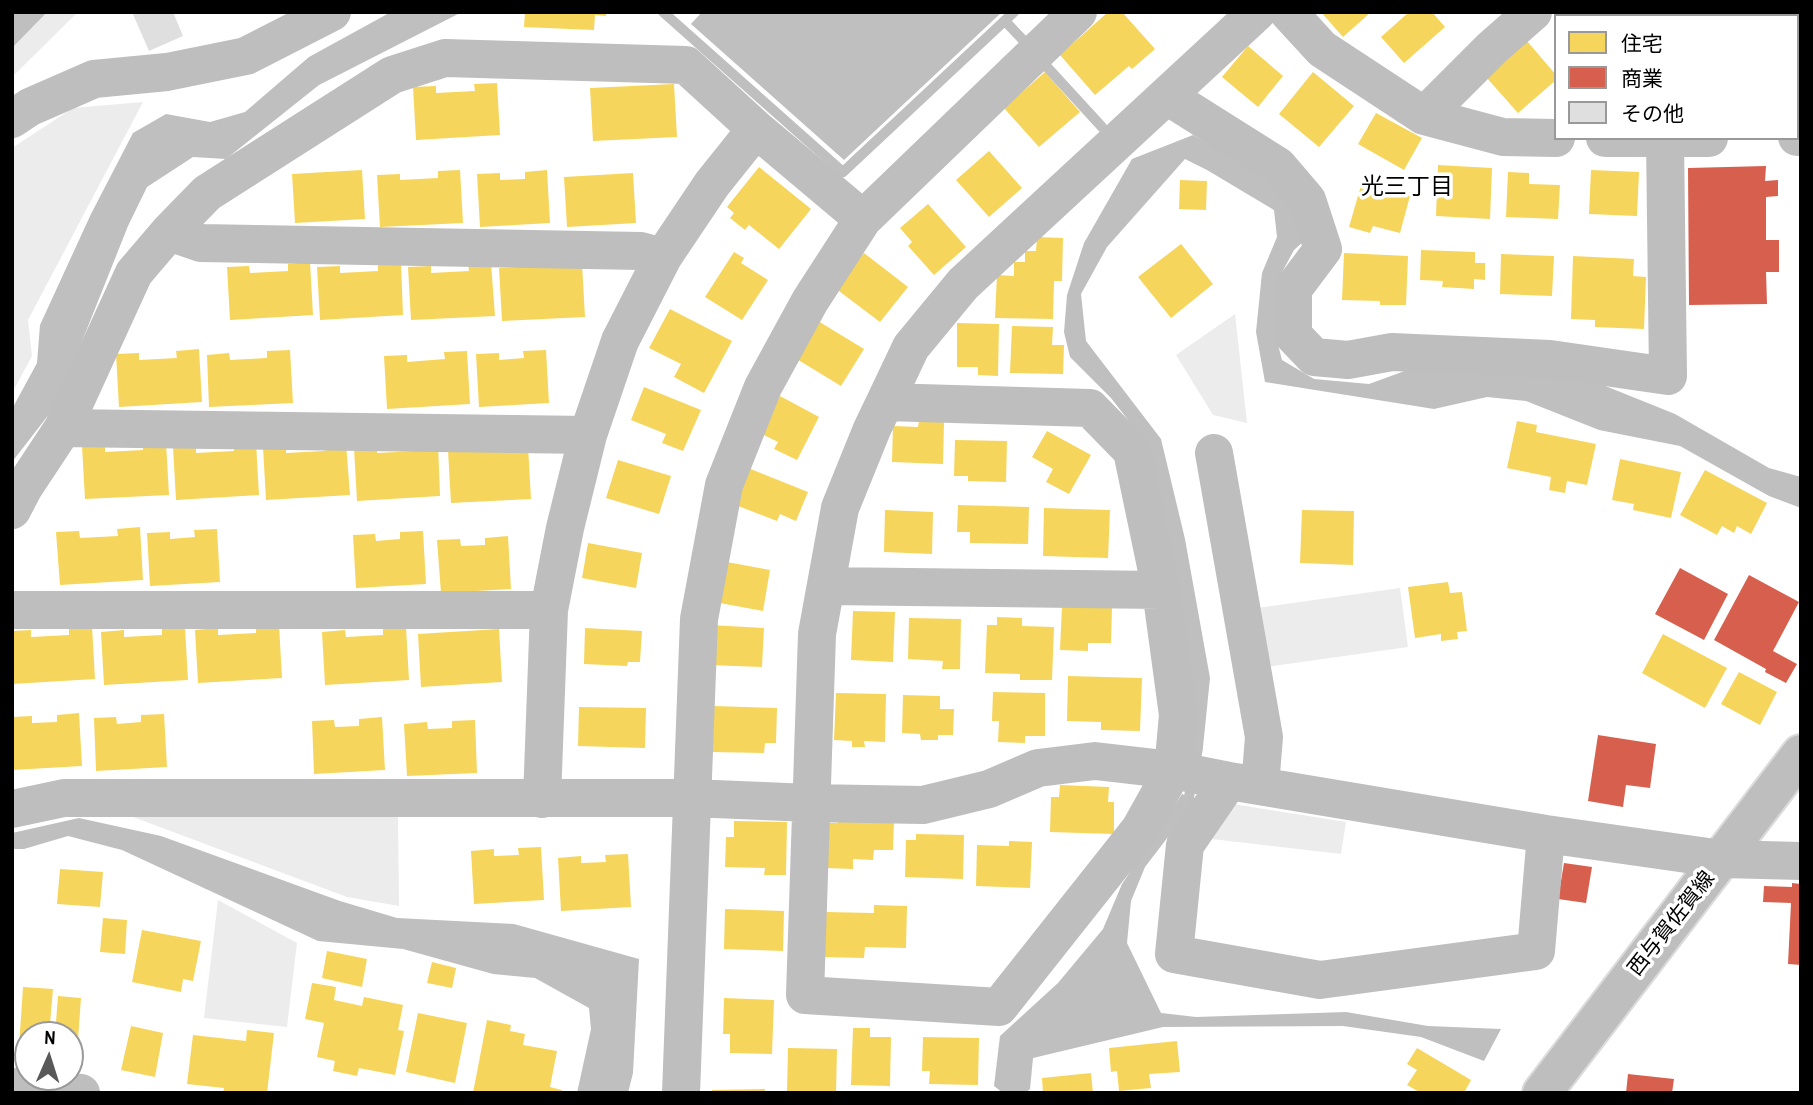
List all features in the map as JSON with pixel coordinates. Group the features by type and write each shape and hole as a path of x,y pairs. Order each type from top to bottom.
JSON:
{"street":[{"path":"12,119 30,107 94,79 167,72 246,56 332,12"},
{"path":"681,1093 699,619 724,485 763,387 810,301 863,219 1078,12"},
{"path":"1213,453 1265,737 1140,829 999,1007 805,995 817,634 840,508 885,402 911,347 963,285 1257,12"},
{"path":"1288,12 1322,49 1424,116 1503,137 1554,138"},
{"path":"1424,116 1492,48 1533,12"},
{"path":"12,510 63,428 134,273 169,232 207,193 392,75 445,58 686,65 756,129 863,219"},
{"path":"1167,96 1278,166 1307,200 1323,249 1293,289 1293,335 1314,357 1325,358 1348,360 1392,352 1550,359 1668,376 1665,140"},
{"path":"542,799 549,610 565,528 588,435 620,341 663,257 712,184 756,129"},
{"path":"169,232 201,243 641,251 663,257"},
{"path":"885,402 1090,408 1132,451 1161,590 1178,715 1211,777 1185,845 1174,954 1320,980 1536,951 1546,834"},
{"path":"63,428 588,435"},
{"path":"826,586 1161,590"},
{"path":"12,610 549,610"},
{"name":"西与賀佐賀線","path":"1542,1093 1801,754"},
{"path":"12,809 64,798 691,798 923,805 989,789 1038,768 1094,761 1211,777 1546,834 1722,859 1801,861"},
{"path":"12,1087 81,1093"}],"shaded area":[{"path":"12,12 78,12 12,77"},
{"path":"12,12 47,12 12,48"},
{"path":"391,12 462,12 319,85 226,159 193,157 147,187 128,226 57,404 12,462 12,409 37,363 40,325 91,214 133,133 166,114 210,122 245,112 309,57"},
{"path":"702,12 1002,12 844,160 691,24"},
{"path":"143,102 28,320 32,356 12,393 12,148 73,108"},
{"path":"1193,135 1269,178 1295,207 1304,241 1294,250 1280,276 1275,333 1282,360 1314,379 1369,384 1413,368 1573,373 1675,414 1769,468 1801,477 1801,508 1769,496 1680,446 1599,430 1526,401 1487,397 1434,409 1265,382 1256,332 1262,273 1277,237 1274,210 1185,159 1107,247 1081,294 1086,341 1161,439 1185,539 1210,678 1203,747 1193,749 1149,447 1111,398 1070,357 1064,332 1067,295 1084,243 1132,159"},
{"path":"1235,314 1247,423 1213,415 1176,355"},
{"path":"1400,588 1408,647 1266,667 1257,608"},
{"path":"1182,794 1197,799 1145,867 1131,901 1127,943 1161,1013 1196,1017 1346,1012 1428,1026 1501,1029 1484,1061 1421,1037 1343,1026 1163,1027 1033,1058 1030,1089 1025,1093 1003,1093 994,1086 1000,1036 1058,983 1103,929 1122,884"},
{"path":"1233,804 1346,822 1341,854 1203,838"},
{"path":"109,808 398,814 399,906 347,897"},
{"path":"79,818 161,836 340,901 397,918 514,924 639,959 633,1073 628,1093 577,1093 591,1029 589,1008 535,978 493,974 403,949 318,941 122,850 68,836 24,849 12,849 12,833"},
{"path":"218,900 297,943 287,1027 204,1018"}],"building: 住宅":[{"path":"525,12 606,12 606,16 595,15 594,30 524,27"},
{"path":"1108,12 1122,12 1155,49 1132,69 1129,66 1095,95 1060,55"},
{"path":"1321,12 1371,12 1343,37"},
{"path":"1409,12 1432,12 1445,27 1404,63 1381,37"},
{"path":"1600,12 1601,14 1570,14"},
{"path":"1622,12 1685,13 1682,14"},
{"path":"1799,34 1801,34 1799,77"},
{"path":"1527,41 1554,73 1554,82 1518,113 1486,77"},
{"path":"1248,46 1283,76 1258,107 1222,77"},
{"path":"1045,72 1080,112 1039,147 1004,108"},
{"path":"1313,72 1354,106 1319,147 1279,114"},
{"path":"497,83 500,135 416,140 413,87 436,86 436,93 475,91 474,84"},
{"path":"674,84 677,137 593,141 590,88"},
{"path":"1376,113 1422,138 1404,170 1358,144"},
{"path":"989,151 1022,188 989,217 956,180"},
{"path":"1438,165 1492,168 1490,219 1436,216"},
{"path":"759,167 811,209 779,249 749,225 745,230 730,218 734,213 727,207"},
{"path":"362,170 365,219 295,223 292,174"},
{"path":"460,170 463,223 380,227 377,175 400,174 400,180 438,178 438,171"},
{"path":"547,170 550,223 480,227 477,174 500,173 500,180 525,179 525,172"},
{"path":"1591,170 1639,172 1637,216 1589,214"},
{"path":"1508,172 1529,173 1529,184 1560,185 1558,219 1506,217"},
{"path":"633,173 636,223 567,227 564,177"},
{"path":"1180,180 1207,181 1206,210 1179,209"},
{"path":"1362,182 1410,196 1400,233 1373,226 1370,233 1349,227"},
{"path":"928,204 966,247 934,275 908,246 912,242 900,228"},
{"path":"1037,237 1063,238 1062,281 1054,281 1053,319 995,318 997,275 1014,276 1014,262 1025,262 1025,251 1036,251"},
{"path":"1181,244 1213,284 1171,318 1138,277"},
{"path":"1421,250 1475,252 1475,263 1485,263 1485,280 1474,279 1474,289 1442,287 1443,281 1420,280"},
{"path":"734,252 744,258 741,263 768,280 742,320 705,297"},
{"path":"864,253 908,287 880,322 835,288"},
{"path":"1344,253 1408,256 1406,305 1342,300"},
{"path":"1501,254 1554,256 1552,296 1500,294"},
{"path":"1573,256 1634,259 1633,276 1646,277 1644,329 1595,327 1595,320 1571,319"},
{"path":"310,262 313,315 230,320 227,267 249,266 250,273 288,271 288,264"},
{"path":"401,263 403,315 320,320 317,267 340,266 340,273 378,271 378,264"},
{"path":"491,263 495,316 411,320 408,267 431,266 431,273 469,271 468,264"},
{"path":"582,264 585,317 502,321 499,268"},
{"path":"670,309 732,341 704,393 674,377 681,364 649,348"},
{"path":"818,321 864,349 841,386 795,358"},
{"path":"957,323 999,324 998,376 978,375 978,367 957,367"},
{"path":"1012,326 1053,327 1052,345 1064,345 1063,374 1010,373"},
{"path":"199,349 202,402 119,407 116,354 139,353 139,360 177,358 176,351"},
{"path":"290,350 293,403 209,407 207,355 229,353 230,360 267,358 267,351"},
{"path":"546,350 549,403 479,407 476,354 499,353 499,360 524,358 523,351"},
{"path":"467,351 470,404 387,409 384,356 407,355 407,362 445,359 444,352"},
{"path":"644,387 701,410 683,451 662,443 666,434 631,420"},
{"path":"780,396 819,417 797,460 774,449 778,442 760,433"},
{"path":"919,421 944,422 943,464 892,462 893,426 918,427"},
{"path":"1517,421 1537,425 1536,432 1596,444 1587,485 1567,481 1565,493 1549,490 1551,477 1507,468"},
{"path":"1047,431 1091,455 1069,494 1046,482 1053,469 1032,457"},
{"path":"955,440 1007,441 1006,482 968,481 968,476 954,476"},
{"path":"166,442 169,495 85,499 82,446 105,445 105,452 143,450 143,443"},
{"path":"256,442 259,495 176,500 173,447 196,446 196,453 234,451 234,444"},
{"path":"346,443 350,495 266,500 263,447 286,446 286,453 324,451"},
{"path":"438,443 440,496 357,501 354,448 377,446 377,453 415,451"},
{"path":"528,446 531,499 451,503 448,450"},
{"path":"1620,459 1681,472 1671,518 1633,510 1634,504 1612,500"},
{"path":"618,460 671,476 659,514 606,498"},
{"path":"748,468 808,492 796,521 780,514 777,521 733,504"},
{"path":"1705,470 1767,503 1751,534 1737,526 1734,533 1722,526 1717,535 1680,515"},
{"path":"958,505 1029,507 1028,544 970,543 970,532 957,532"},
{"path":"1044,508 1110,510 1108,558 1043,556"},
{"path":"885,510 933,512 932,554 884,552"},
{"path":"1302,510 1354,511 1353,565 1300,563"},
{"path":"140,527 143,580 60,585 56,532 79,531 80,538 118,536 117,529"},
{"path":"217,529 220,582 150,586 147,533 170,532 170,539 195,537 194,530"},
{"path":"423,531 426,584 356,588 353,535 375,534 376,541 400,539 400,532"},
{"path":"508,536 511,589 441,593 437,540 460,539 461,546 485,545 485,538"},
{"path":"588,543 642,553 636,588 582,578"},
{"path":"727,562 770,570 763,611 720,603"},
{"path":"1448,582 1450,593 1462,592 1467,631 1457,632 1458,639 1441,641 1441,634 1415,638 1408,587"},
{"path":"1062,606 1112,608 1111,643 1088,643 1088,651 1060,650"},
{"path":"853,611 895,612 893,662 851,660"},
{"path":"997,617 1022,618 1022,626 1054,627 1052,680 1020,680 1020,674 985,673 987,625 997,625"},
{"path":"909,618 961,619 960,669 942,669 943,661 908,659"},
{"path":"279,625 282,678 198,683 195,630 218,628 218,635 256,633 256,626"},
{"path":"710,625 764,628 762,667 708,665"},
{"path":"92,626 95,679 12,684 12,631 31,630 31,637 69,635 69,628"},
{"path":"185,627 188,680 104,685 101,632 124,630 124,637 162,635 162,628"},
{"path":"406,627 409,680 325,685 322,632 345,630 346,637 383,635 383,628"},
{"path":"585,628 642,631 640,662 628,662 627,666 584,664"},
{"path":"499,629 502,682 421,687 418,634"},
{"path":"1663,634 1727,668 1705,708 1642,673"},
{"path":"1739,672 1777,692 1760,725 1721,704"},
{"path":"1068,676 1142,678 1140,731 1101,730 1101,722 1067,721"},
{"path":"993,692 1045,693 1045,736 1025,736 1025,743 998,742 999,721 992,721"},
{"path":"836,693 886,694 885,742 864,741 865,747 852,747 852,741 834,740"},
{"path":"903,695 940,696 940,709 954,709 953,735 938,735 938,740 921,740 920,734 902,733"},
{"path":"713,706 777,708 776,743 765,743 764,753 712,752"},
{"path":"579,707 646,708 645,748 578,746"},
{"path":"79,713 82,766 12,770 12,717 32,716 32,723 57,722 57,715"},
{"path":"164,714 167,767 96,771 94,718 116,717 117,724 141,722 141,715"},
{"path":"382,717 385,770 314,774 312,721 334,720 335,727 359,726 359,719"},
{"path":"475,720 477,773 407,776 404,724 427,722 428,729 452,728 452,721"},
{"path":"1060,785 1109,787 1108,802 1114,802 1114,834 1050,832 1051,797 1059,797"},
{"path":"838,817 894,819 893,850 874,850 873,860 853,859 853,869 826,868 827,823 838,823"},
{"path":"734,821 787,822 786,875 764,875 765,868 725,867 726,837 734,837"},
{"path":"916,834 964,835 963,879 905,877 906,840 916,840"},
{"path":"1009,841 1032,842 1030,888 976,886 977,845 1009,846"},
{"path":"541,847 544,900 474,904 471,851 494,849 494,856 519,855 518,848"},
{"path":"628,854 631,907 561,911 558,858 581,856 581,863 606,862 605,855"},
{"path":"60,869 103,872 100,907 57,904"},
{"path":"874,905 907,906 906,948 865,947 864,958 824,957 826,912 874,913"},
{"path":"725,909 784,911 783,951 724,949"},
{"path":"103,918 127,920 125,954 100,952"},
{"path":"142,930 201,941 193,981 183,979 181,992 132,982"},
{"path":"327,951 367,959 362,987 322,978"},
{"path":"432,962 456,968 452,988 427,983"},
{"path":"312,983 336,987 334,1000 362,1006 364,997 403,1005 398,1030 404,1031 395,1075 359,1068 357,1076 333,1071 335,1061 317,1057 324,1023 305,1019"},
{"path":"23,987 53,989 50,1021 21,1021"},
{"path":"58,996 81,998 79,1021 56,1021"},
{"path":"724,998 774,1000 772,1054 730,1053 730,1034 723,1034"},
{"path":"418,1013 467,1023 455,1083 406,1072"},
{"path":"487,1020 511,1025 510,1031 525,1034 523,1045 557,1051 550,1087 562,1090 562,1093 473,1093"},
{"path":"131,1026 163,1033 155,1077 121,1070"},
{"path":"853,1028 870,1028 870,1037 891,1037 890,1086 851,1085"},
{"path":"247,1030 274,1033 267,1093 223,1093 224,1088 187,1084 193,1035 246,1041"},
{"path":"923,1037 979,1038 978,1085 929,1084 930,1071 922,1071"},
{"path":"1177,1041 1180,1072 1149,1074 1151,1088 1119,1091 1117,1071 1111,1072 1109,1048"},
{"path":"788,1048 837,1049 836,1093 787,1091"},
{"path":"1417,1048 1471,1080 1464,1093 1421,1093 1407,1085 1417,1070 1407,1064"},
{"path":"1091,1073 1093,1093 1043,1093 1042,1078"},
{"path":"765,1089 765,1093 712,1093 712,1090"}],"building: 商業":[{"path":"1766,166 1765,181 1778,180 1778,196 1766,197 1766,240 1779,240 1779,272 1766,272 1767,304 1689,305 1688,168"},
{"path":"1680,568 1728,594 1704,640 1655,614"},
{"path":"1749,575 1799,602 1773,651 1797,664 1786,683 1714,640"},
{"path":"1598,735 1656,744 1650,788 1626,785 1623,807 1588,801"},
{"path":"1564,863 1592,867 1586,903 1558,899"},
{"path":"1792,883 1801,884 1801,965 1788,964 1791,903 1763,902 1764,886 1792,887"},
{"path":"1628,1074 1674,1079 1672,1093 1626,1093"}],"building: その他":[{"path":"132,12 173,12 183,36 149,51"}],"waterway":[{"path":"663,12 843,172 1014,12"},
{"path":"1005,21 1023,40"},
{"path":"1047,67 1102,127"},
{"path":"1189,797 1198,748"}],"district":[{"name":"光三丁目","path":"1407,188"}]}
